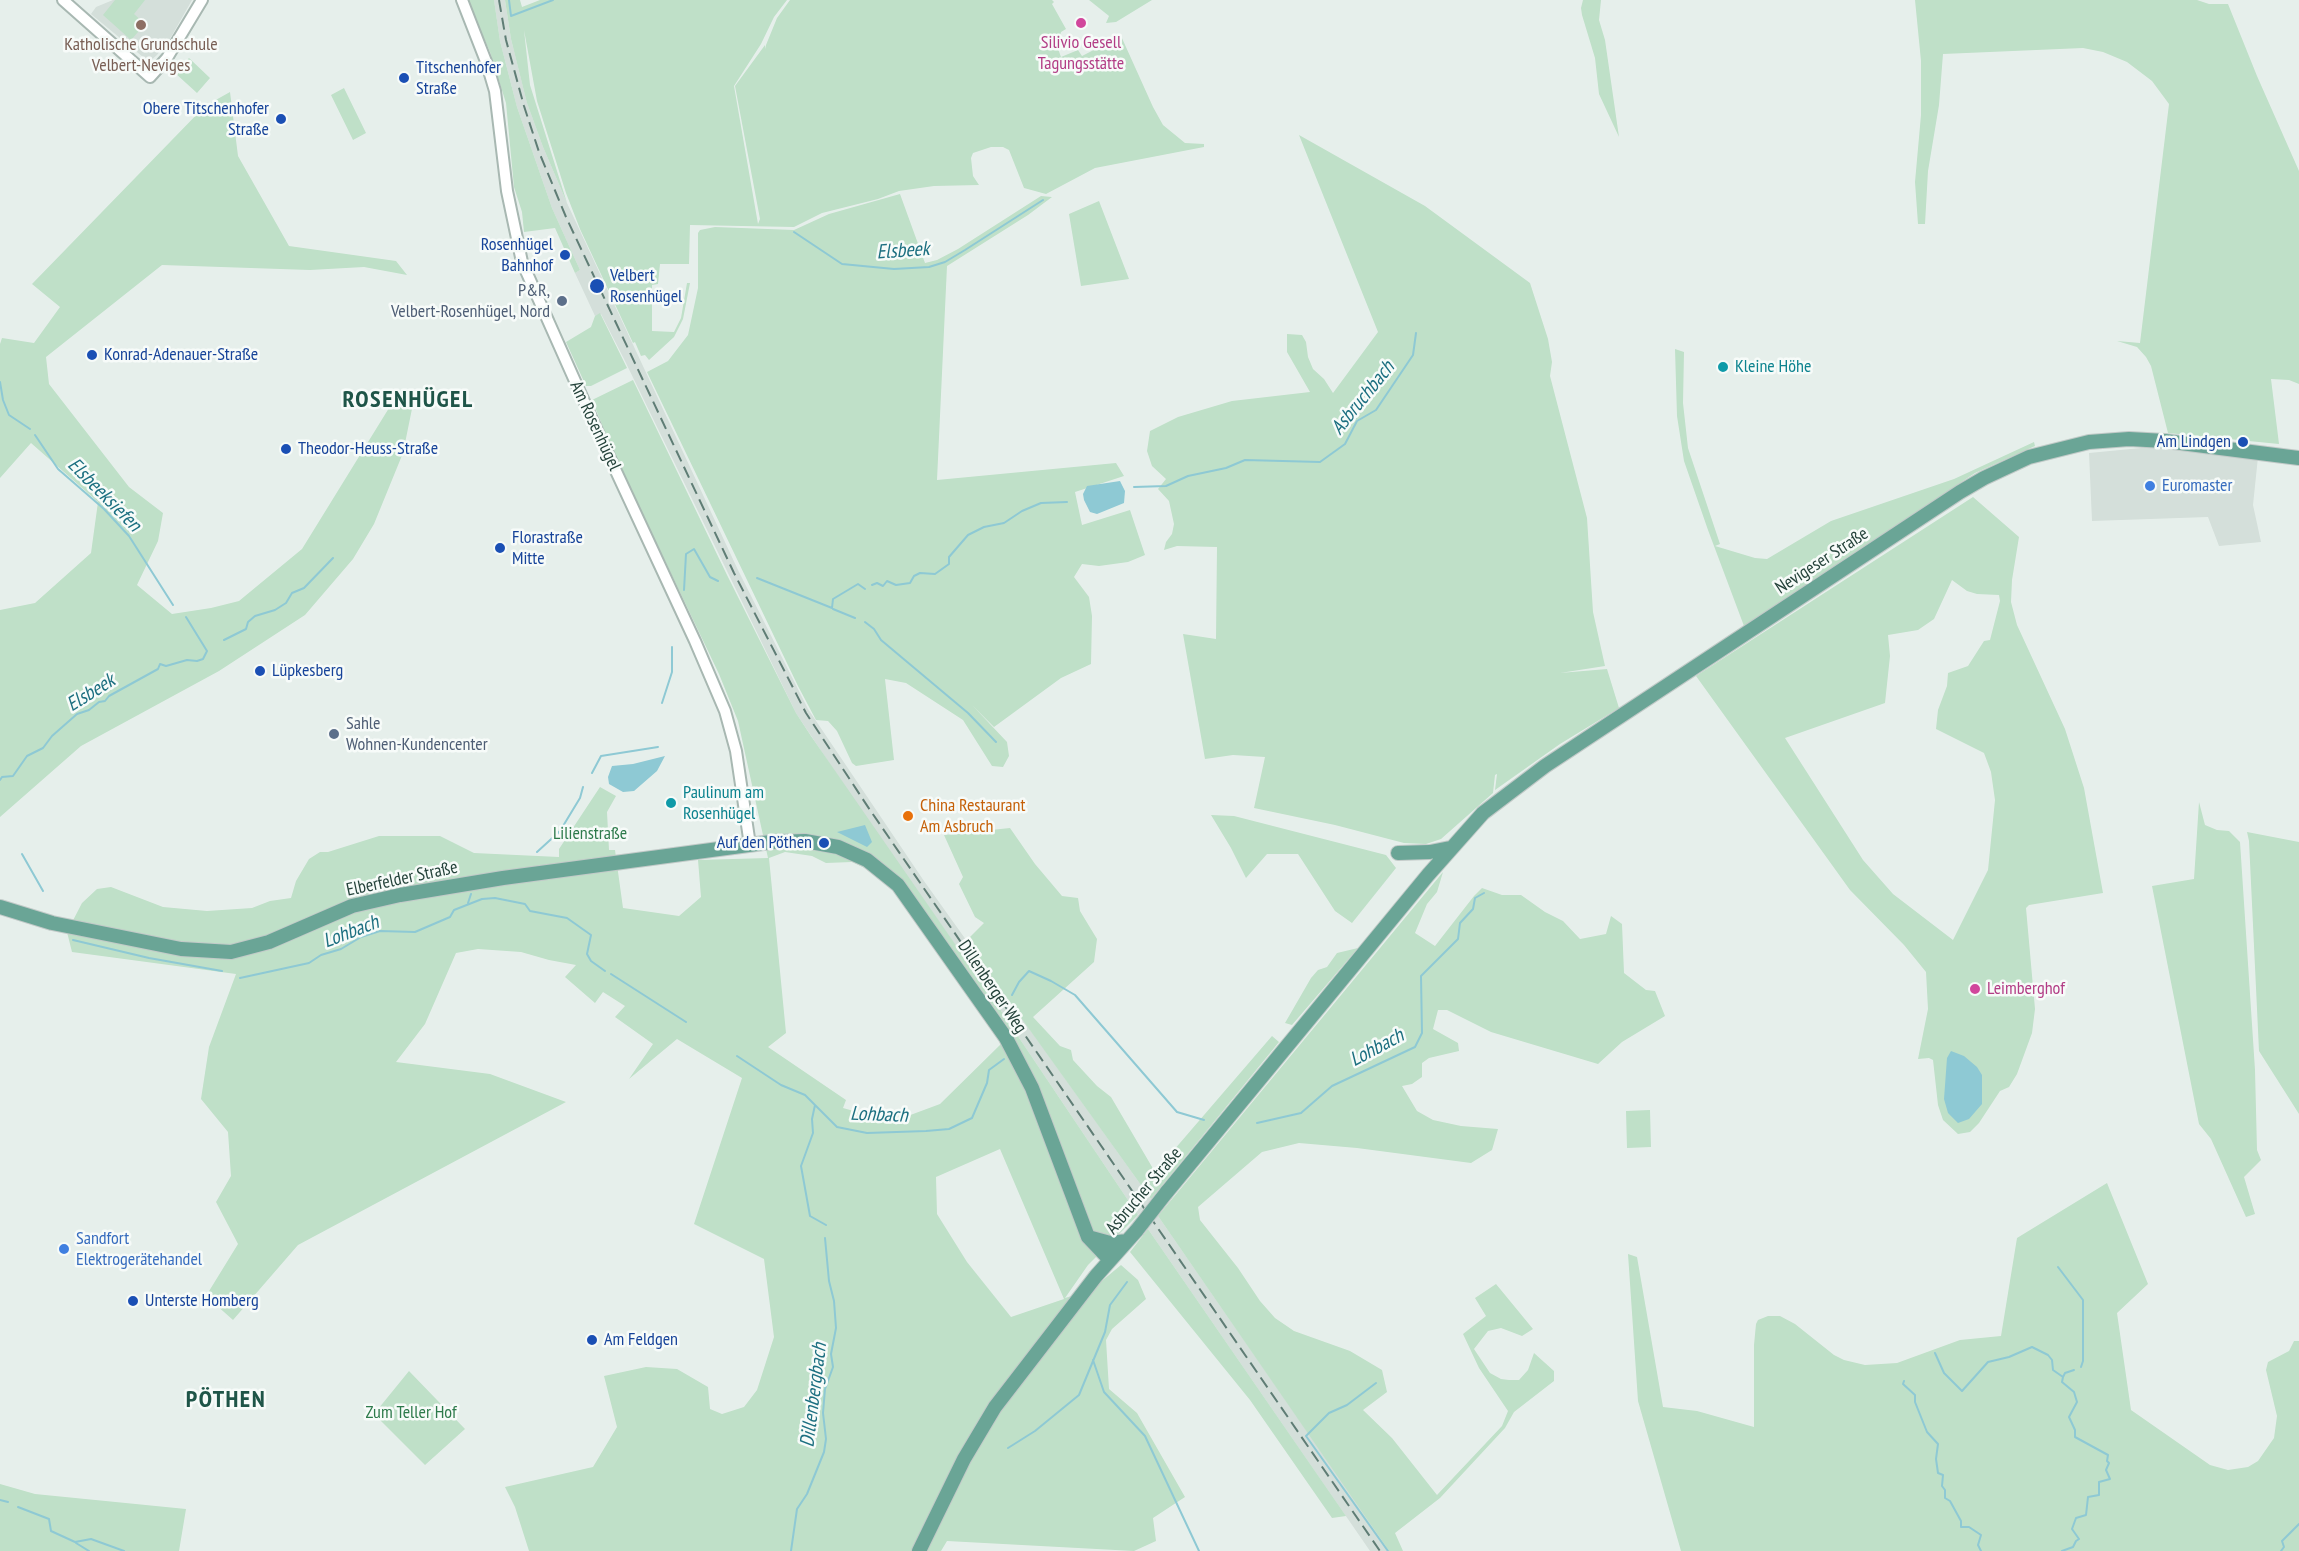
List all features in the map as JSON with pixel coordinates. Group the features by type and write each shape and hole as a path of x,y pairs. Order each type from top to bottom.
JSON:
{"main road":[{"name":"Nevigeser Straße","path":"1428,875 1483,813 1545,766 1960,492 2010,465 2049,450 2079,444 2128,439 2181,443 2299,458"},
{"name":"Dillenberger Weg","path":"750,845 787,841 824,843 855,853 882,870 909,899 1006,1038 1022,1066 1088,1237 1110,1260"},
{"name":"Elberfelder Straße","path":"0,907 52,923 170,947 201,952 231,952 269,942 352,906 400,895 503,878 750,845"},
{"path":"1398,853 1450,849"},
{"name":"Asbrucher Straße","path":"919,1551 964,1458 995,1407 1018,1375 1428,875"},
{"path":"1088,1237 1110,1243 1132,1235"}],"street":[{"path":"63,0 150,77 166,58 202,0"},
{"name":"Am Rosenhügel","path":"462,0 495,91 507,190 522,262 725,711 736,751 750,845"}],"shaded area":[{"name":"Katholische Grundschule Velbert-Neviges","path":"113,0 192,0 171,37 149,62 91,14 96,7"},
{"path":"494,0 505,0 511,39 527,103 567,203 738,570 808,709 924,881 1151,1199 1138,1215 991,996 863,814 796,713 624,359 601,314 595,316 575,273 580,270 552,208 517,107 500,41"},
{"path":"2162,446 2258,457 2253,505 2261,542 2219,546 2208,517 2092,521 2089,453"},
{"path":"1158,1216 1389,1551 1370,1551 1148,1229"}],"green space":[{"path":"115,0 145,0 134,14 145,24 131,40 103,15"},
{"path":"467,0 494,0 500,41 517,107 552,208 580,270 575,273 555,228 524,232 522,212 514,187 506,103 490,52"},
{"path":"505,0 520,0 522,7 540,0 787,0 774,17 761,44 734,86 758,224 760,219 735,86 765,45 766,49 777,18 790,0 1052,0 1066,29 1061,32 1057,46 1061,57 1078,50 1082,56 1121,36 1163,125 1185,143 1204,144 1204,147 1095,168 1046,194 1024,188 1009,150 1003,147 991,147 973,153 971,158 973,176 979,185 934,186 899,191 878,199 822,213 794,227 690,225 689,264 660,264 658,284 652,285 652,331 674,332 681,318 687,283 690,283 683,319 674,337 649,360 645,355 641,356 635,342 633,343 580,229 566,193 537,101 524,30 530,85 567,203 543,147 527,103 511,39"},
{"path":"1089,0 1152,0 1116,22 1106,23 1109,16"},
{"path":"1583,0 1601,0 1599,20 1605,40 1619,137 1599,94 1595,58 1582,15"},
{"path":"1915,0 2197,0 2209,4 2228,4 2299,171 2299,384 2289,380 2271,379 2279,444 2168,433 2151,366 2137,347 2117,341 2140,343 2169,104 2152,81 2127,62 2103,52 2083,48 1943,54 1939,105 1928,171 1925,224 1918,224 1915,182 1921,115 1921,61"},
{"path":"189,58 210,78 197,93 175,73"},
{"path":"344,88 366,133 353,140 331,95"},
{"path":"230,92 238,156 289,246 396,261 407,275 364,267 310,270 162,265 46,357 49,384 129,487 163,513 158,541 137,585 172,614 239,601 302,549 389,408 405,391 415,394 403,453 374,524 353,559 305,615 219,671 81,746 0,817 0,610 35,603 91,553 98,502 31,443 0,478 0,344 2,338 34,343 60,307 32,284 205,106"},
{"path":"1299,135 1425,206 1530,283 1548,339 1552,362 1550,376 1587,518 1593,612 1605,666 1560,673 1607,669 1619,708 1560,744 1495,790 1497,774 1495,775 1493,793 1441,839 1426,844 1404,843 1335,825 1254,808 1265,757 1233,755 1205,759 1183,634 1216,639 1217,547 1177,546 1164,550 1174,524 1169,501 1158,489 1166,479 1152,466 1147,451 1150,431 1178,417 1232,401 1310,392 1287,352 1287,334 1302,335 1313,369 1324,379 1333,393 1378,332"},
{"path":"900,194 925,263 937,260 958,249 1041,196 1052,197 1028,215 947,266 937,480 1116,463 1124,476 1075,492 1082,525 1130,510 1145,555 1128,562 1099,566 1082,564 1074,577 1089,597 1092,616 1091,664 1061,678 994,727 972,705 1007,742 1009,756 1003,767 992,766 963,720 906,683 885,679 894,760 856,766 852,763 837,731 828,721 816,720 798,686 647,372 668,361 688,335 698,288 698,233 700,230 715,227 794,230 829,214"},
{"path":"1099,201 1129,279 1081,286 1069,214"},
{"path":"600,313 627,368 591,386 586,386 566,342 591,327 595,316"},
{"path":"1675,349 1684,352 1683,403 1688,448 1720,544 1715,546 1755,558 1767,559 1831,521 1954,479 2034,442 2035,446 1975,473 1744,626 1684,461 1677,416"},
{"name":"Lilienstraße","path":"633,380 796,713 991,996 1138,1215 1088,1265 1065,1298 1091,1290 1121,1265 1138,1280 1146,1299 1112,1329 1106,1340 1109,1389 1137,1413 1185,1497 1153,1518 1156,1541 1134,1551 947,1541 941,1551 529,1551 515,1507 505,1487 593,1467 617,1427 604,1376 646,1367 677,1369 708,1387 710,1409 722,1414 744,1407 757,1390 774,1337 764,1259 694,1224 742,1078 677,1039 629,1079 653,1044 615,1017 625,1006 603,992 595,1003 565,977 576,965 521,952 478,949 456,953 425,1024 396,1062 490,1074 566,1102 298,1245 233,1320 206,1296 238,1244 216,1202 231,1176 228,1132 201,1099 209,1047 236,974 72,952 67,932 82,903 97,889 111,887 163,907 207,911 252,908 270,901 291,898 296,881 309,859 320,852 328,852 379,836 440,836 474,853 559,857 559,849 600,787 616,796 607,812 609,850 615,850 623,908 679,916 701,897 698,860 768,858 738,721 719,674 614,454 592,400","holes":["785,852 812,856 826,863 852,862 869,870 886,883 905,904 1001,1044 940,1104 905,1117 868,1115 843,1108 846,1100 768,1047 786,1033 769,858","1000,1149 1064,1299 1011,1317 967,1262 937,1214 936,1177"]},
{"path":"1973,497 2019,537 2011,602 2017,625 2065,729 2084,788 2103,893 2029,905 2026,908 2035,1009 2032,1033 2017,1074 2009,1087 2000,1091 1979,1123 1970,1132 1958,1134 1943,1120 1938,1105 1933,1060 1918,1059 1928,1009 1926,972 1904,945 1850,890 1696,676","holes":["1952,580 1967,591 1999,595 2000,601 1990,640 1984,641 1968,666 1948,673 1947,686 1938,710 1936,729 1984,753 1991,772 1995,800 1988,870 1953,940 1893,894 1863,860 1785,738 1885,703 1890,656 1888,635 1918,630 1934,619"]},
{"path":"2199,802 2205,825 2217,830 2229,831 2240,842 2255,1070 2257,1150 2261,1160 2244,1177 2255,1214 2246,1217 2211,1139 2199,1124 2152,886 2194,879"},
{"path":"1211,815 1234,816 1386,855 1396,868 1352,923 1335,911 1298,854 1267,854 1246,878"},
{"path":"1010,828 1035,864 1062,896 1078,898 1080,911 1097,939 1094,962 1033,1017 1060,1046 1071,1050 1073,1060 1097,1086 1111,1097 1155,1172 1272,1036 1279,1042 1151,1199 966,941 984,923 975,917 959,884 963,877 944,835"},
{"path":"2247,832 2299,842 2299,1114 2259,1051"},
{"path":"1443,872 1437,892 1427,904 1415,933 1435,946 1482,888 1502,895 1521,895 1545,912 1563,921 1580,939 1606,934 1611,916 1622,924 1624,973 1646,990 1655,991 1665,1016 1622,1042 1598,1064 1491,1032 1447,1010 1438,1010 1433,1029 1458,1043 1459,1051 1429,1058 1422,1063 1422,1077 1412,1084 1402,1086 1417,1111 1433,1120 1461,1126 1498,1129 1492,1150 1471,1163 1299,1143 1262,1152 1198,1207 1200,1220 1275,1318 1294,1331 1350,1351 1382,1370 1387,1392 1363,1410 1392,1438 1437,1495 1502,1426 1508,1411 1479,1368 1463,1334 1486,1316 1475,1298 1496,1284 1533,1329 1522,1336 1501,1328 1488,1331 1474,1349 1490,1373 1501,1379 1509,1380 1519,1380 1528,1370 1534,1353 1554,1371 1554,1381 1514,1412 1505,1428 1440,1498 1395,1533 1403,1551 1389,1551 1158,1216"},
{"path":"1358,948 1292,1025 1285,1023 1318,970 1327,967 1337,953"},
{"path":"1650,1110 1651,1147 1627,1148 1626,1111"},
{"path":"2107,1183 2148,1284 2117,1313 2131,1410 2210,1465 2228,1470 2248,1467 2258,1461 2274,1438 2277,1416 2266,1370 2268,1362 2289,1351 2294,1341 2299,1341 2299,1551 1681,1551 1638,1401 1628,1254 1637,1257 1663,1407 1697,1411 1754,1427 1754,1345 1758,1320 1768,1316 1780,1316 1795,1324 1834,1355 1865,1365 1897,1363 1960,1340 2001,1336 2017,1238"},
{"path":"1148,1229 1346,1516 1332,1518 1250,1400 1130,1252"},
{"name":"Zum Teller Hof","path":"409,1371 465,1429 425,1465 374,1414"},
{"path":"0,1484 35,1494 186,1509 179,1551 0,1551"}],"water":[{"path":"1120,481 1125,491 1124,503 1097,514 1090,512 1083,494 1087,486"},
{"path":"665,756 657,771 634,791 623,792 609,784 608,777 612,766 633,764"},
{"path":"865,825 872,842 867,847 837,832"},
{"path":"1951,1051 1964,1056 1977,1067 1982,1075 1982,1104 1969,1119 1958,1123 1948,1113 1944,1099 1947,1058"}],"waterway":[{"path":"509,0 511,16 553,0"},
{"name":"Elsbeek","path":"794,232 842,264 894,269 929,267 945,262 1043,200"},
{"name":"Asbruchbach","path":"1134,487 1166,486 1188,476 1226,468 1245,460 1320,462 1345,444 1357,421 1376,410 1413,355 1416,333"},
{"name":"Elsbeeksiefen","path":"0,382 3,400 9,415 30,429"},
{"name":"Elsbeeksiefen","path":"35,435 58,469 104,509 129,536 173,605"},
{"name":"Asbruchbach","path":"872,585 877,583 883,586 887,581 896,585 910,583 914,576 920,573 935,574 949,564 949,557 968,535 984,527 1004,523 1022,511 1041,503 1067,502"},
{"name":"Asbruchbach","path":"684,590 686,554 694,549 710,577 718,581"},
{"name":"Elsbeek","path":"224,640 246,629 248,622 255,616 275,610 286,603 292,593 304,588 333,558"},
{"name":"Asbruchbach","path":"757,578 832,608 833,599 858,584 865,589"},
{"path":"833,609 855,618"},
{"name":"Elsbeek","path":"0,780 2,777 13,776 27,756 43,748 52,736 77,714 105,701 109,696 158,669 160,664 166,666 187,660 203,659 207,651 186,617"},
{"path":"865,622 874,629 881,640 968,713 996,742"},
{"name":"Asbruchbach","path":"662,703 672,672 672,647"},
{"name":"Asbruchbach","path":"592,773 601,756 658,747"},
{"name":"Asbruchbach","path":"537,852 560,831 580,798 583,787"},
{"name":"Lohbach","path":"22,854 43,891"},
{"name":"Lohbach","path":"1257,1123 1301,1113 1332,1086 1415,1047 1422,1033 1421,976 1458,939 1460,923 1473,909 1475,898 1484,893"},
{"name":"Asbruchbach","path":"468,903 471,894"},
{"name":"Lohbach","path":"240,978 309,963 321,955 341,949 361,937 380,931 415,932 450,917 454,910 482,899 495,898 525,904 530,911 567,918 591,935 587,954 591,961 605,971"},
{"name":"Lohbach","path":"73,940 149,958 222,971"},
{"name":"Lohbach","path":"1012,995 1019,982 1029,971 1075,995 1177,1112 1204,1120"},
{"name":"Lohbach","path":"611,974 686,1022"},
{"name":"Lohbach","path":"737,1056 781,1085 805,1095 837,1127 867,1133 949,1129 972,1118 987,1083 989,1070 1004,1059"},
{"name":"Dillenbergbach","path":"815,1105 812,1119 813,1133 801,1166 810,1216 826,1225"},
{"name":"Dillenbergbach","path":"791,1551 797,1509 807,1494 824,1452 826,1439 823,1413 825,1389 833,1367 831,1354 836,1328 825,1238"},
{"path":"2058,1267 2083,1300 2083,1361 2081,1367"},
{"path":"1008,1448 1035,1431 1079,1395 1105,1332 1110,1305 1127,1282"},
{"path":"1935,1353 1944,1373 1962,1391 1988,1362 2009,1357 2032,1347 2048,1355 2052,1360 2053,1370 2063,1377"},
{"path":"1093,1360 1104,1392 1145,1436 1199,1551"},
{"path":"2063,1377 2065,1373 2074,1370"},
{"path":"2062,1551 2073,1547 2079,1539 2072,1529 2076,1518 2086,1515 2088,1497 2099,1495 2099,1482 2110,1479 2106,1470 2109,1463 2108,1455 2075,1437 2075,1430 2069,1417 2077,1402 2074,1392 2062,1382 2063,1377"},
{"path":"1904,1381 1903,1384 1915,1395 1915,1402 1927,1432 1938,1444 1936,1459 1938,1473 1943,1475 1942,1486 1945,1490 1945,1498 1950,1501 1961,1521 1961,1527 1969,1527 1981,1535 1978,1545 1981,1551"},
{"path":"1376,1383 1347,1405 1329,1413 1306,1436 1388,1551"},
{"path":"0,1500 8,1502"},
{"path":"18,1507 49,1519 51,1531 75,1542 91,1539 124,1551"},
{"path":"2281,1551 2284,1547 2282,1541 2299,1524"},
{"path":"76,1543 89,1551"}],"railway":[{"path":"499,0 506,40 524,106 539,152 566,217 734,573 806,713 870,810 1380,1551"}],"place":[{"name":"Silivio Gesell Tagungsstätte","path":"1081,23"},
{"name":"Katholische Grundschule Velbert-Neviges","path":"141,25"},
{"name":"Titschenhofer Straße","path":"404,78"},
{"name":"Obere Titschenhofer Straße","path":"281,119"},
{"name":"Rosenhügel Bahnhof","path":"565,255"},
{"name":"Velbert Rosenhügel","path":"597,286"},
{"name":"P&R, Velbert-Rosenhügel, Nord","path":"562,301"},
{"name":"Konrad-Adenauer-Straße","path":"92,355"},
{"name":"Kleine Höhe","path":"1723,367"},
{"name":"Am Lindgen","path":"2243,442"},
{"name":"Theodor-Heuss-Straße","path":"286,449"},
{"name":"Euromaster","path":"2150,486"},
{"name":"Florastraße Mitte","path":"500,548"},
{"name":"Lüpkesberg","path":"260,671"},
{"name":"Sahle Wohnen-Kundencenter","path":"334,734"},
{"name":"Paulinum am Rosenhügel","path":"671,803"},
{"name":"China Restaurant Am Asbruch","path":"908,816"},
{"name":"Auf den Pöthen","path":"824,843"},
{"name":"Leimberghof","path":"1975,989"},
{"name":"Sandfort Elektrogerätehandel","path":"64,1249"},
{"name":"Unterste Homberg","path":"133,1301"},
{"name":"Am Feldgen","path":"592,1340"}],"district":[{"name":"ROSENHÜGEL","path":"408,400"},
{"name":"PÖTHEN","path":"226,1400"}]}
